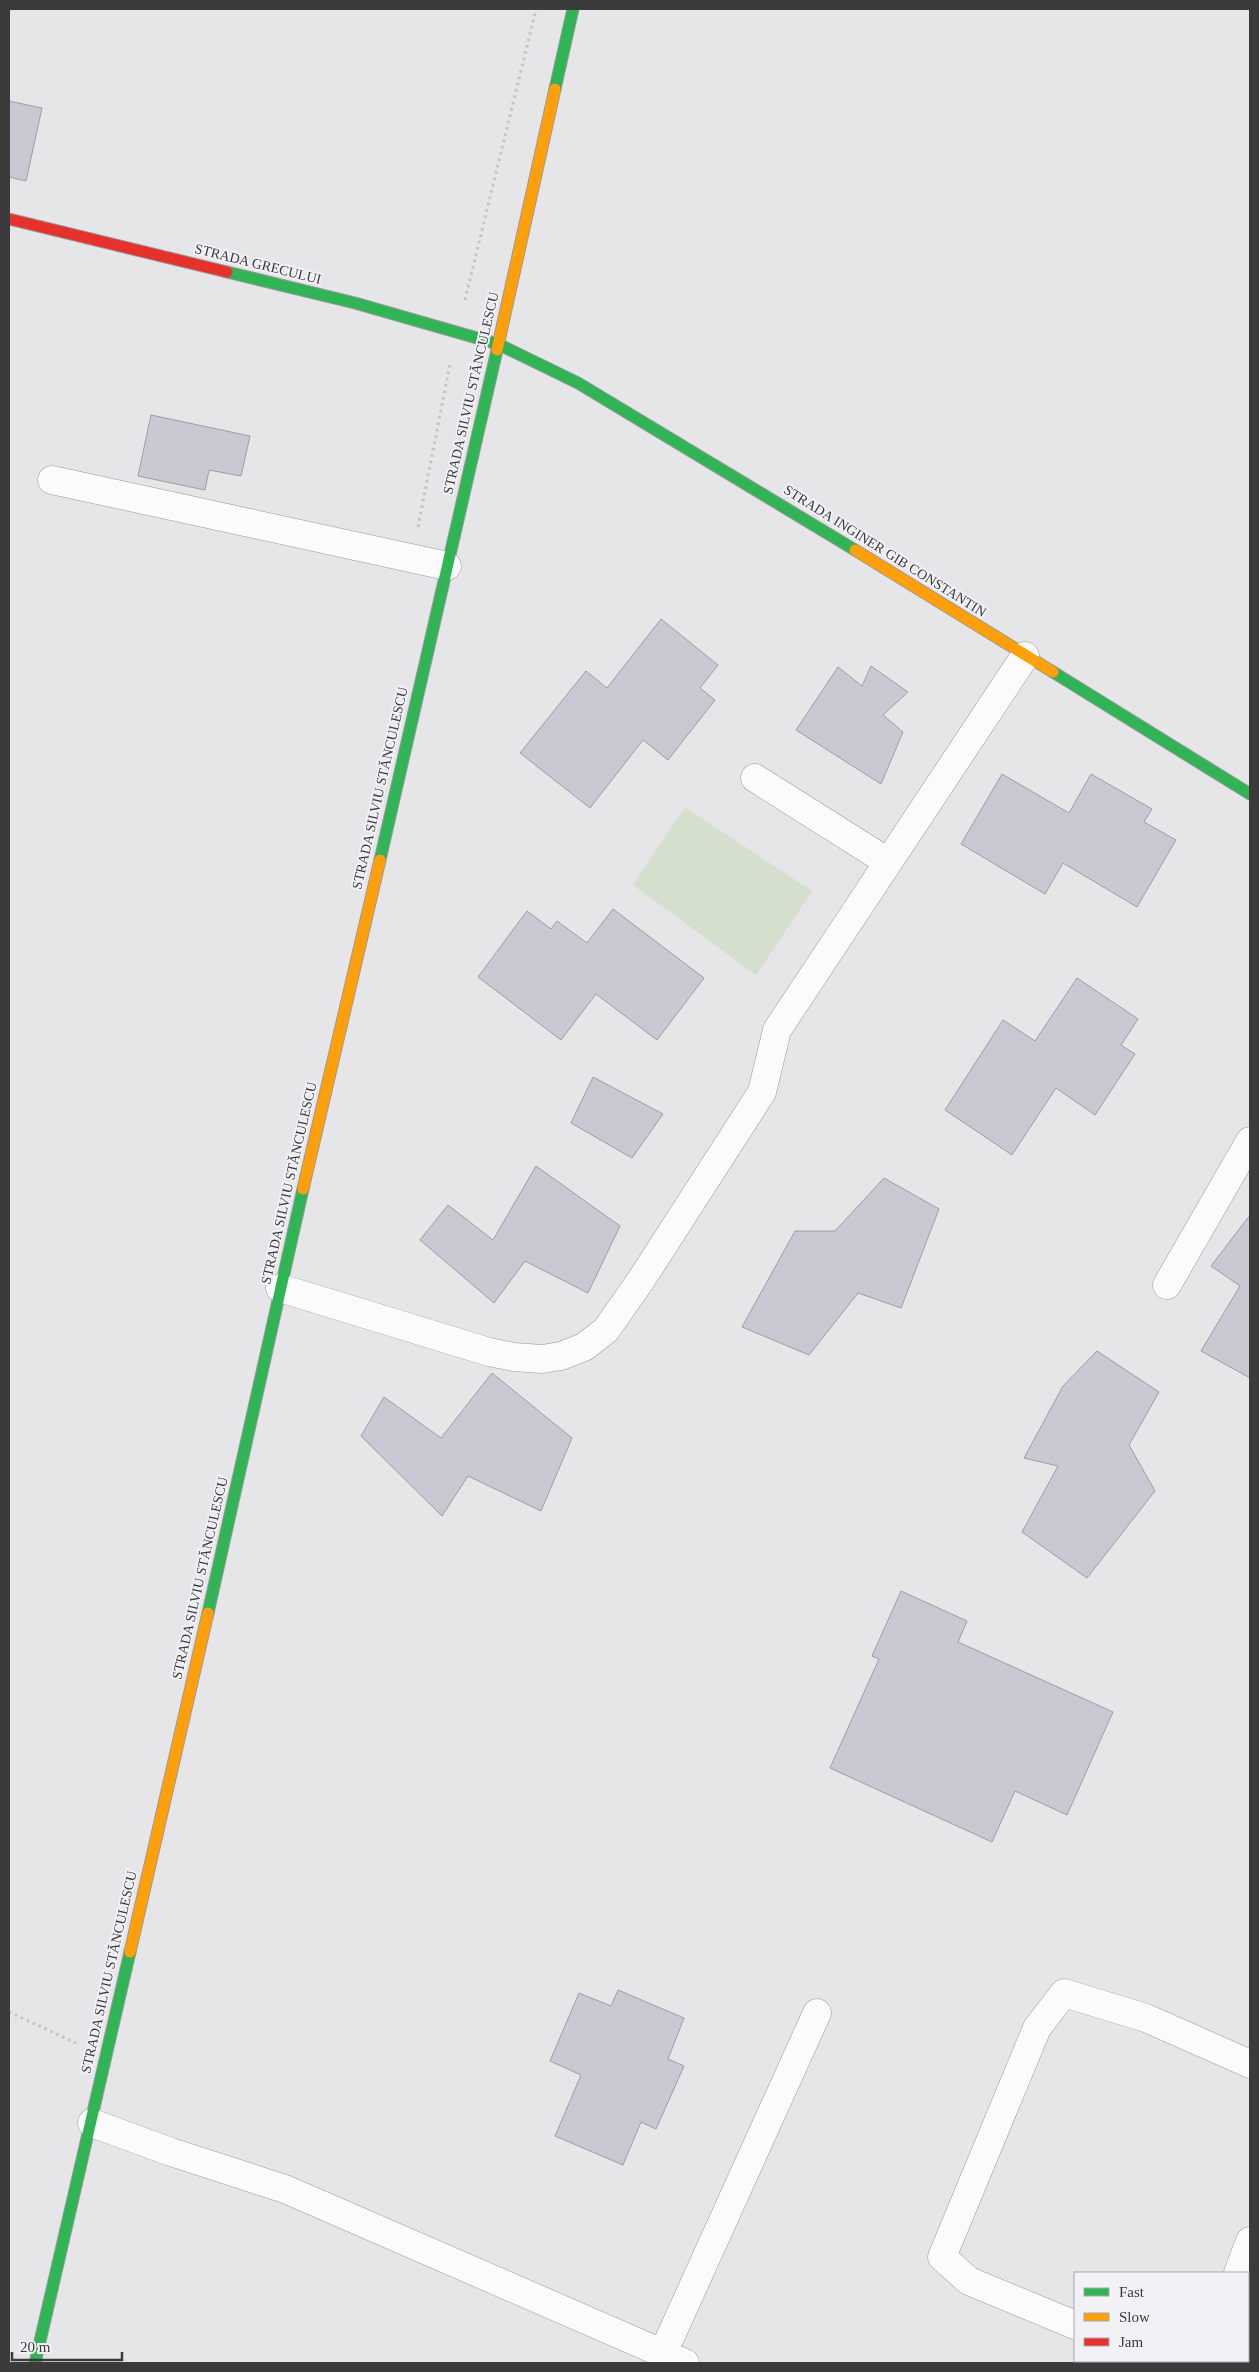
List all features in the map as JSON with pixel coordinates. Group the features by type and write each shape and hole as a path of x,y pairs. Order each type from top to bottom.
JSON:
{"main road":[{"name":"STRADA SILVIU STĂNCULESCU","path":"35,2363 92,2123 104,2056 226,1536 280,1288 498,344 573,9"},
{"name":"STRADA GRECULUI","path":"9,219 355,303 498,344"},
{"name":"STRADA INGINER GIB CONSTANTIN","path":"498,344 578,383 735,476 1250,794"}],"street":[{"path":"52,480 447,566"},
{"path":"280,1288 489,1352 514,1357 542,1359 561,1356 584,1347 606,1330 641,1280 762,1092 777,1030 1025,656"},
{"path":"755,778 888,862"},
{"path":"1167,1285 1250,1141"},
{"path":"1074,2325 969,2281 942,2257 1037,2028 1064,1993 1146,2018 1250,2064"},
{"path":"92,2123 171,2152 285,2189 674,2358 817,2013"},
{"path":"1238,2272 1250,2241"}],"path":[{"path":"9,2012 104,2056"}],"green space":[{"path":"685,807 812,891 756,975 633,885"}],"building":[{"path":"9,101 42,108 26,181 9,177"},
{"path":"151,415 250,436 241,476 209,470 205,490 138,476"},
{"path":"661,619 718,665 700,688 715,700 668,760 643,740 590,808 520,753 586,671 607,688"},
{"path":"871,666 908,692 883,715 903,732 881,784 796,730 838,667 862,686"},
{"path":"1002,774 1069,813 1091,774 1152,809 1144,822 1176,840 1137,907 1063,863 1045,894 961,844"},
{"path":"613,909 704,978 657,1040 596,994 561,1040 478,977 527,911 551,929 557,921 587,943"},
{"path":"1077,978 1138,1019 1121,1045 1135,1054 1095,1115 1056,1088 1012,1155 945,1110 1003,1020 1035,1041"},
{"path":"593,1077 663,1114 632,1158 571,1123"},
{"path":"536,1166 620,1226 588,1293 525,1261 494,1303 420,1240 448,1205 493,1240"},
{"path":"884,1178 939,1209 901,1308 858,1293 809,1355 742,1327 795,1231 835,1231"},
{"path":"1250,1215 1250,1378 1201,1351 1240,1286 1211,1266"},
{"path":"1097,1351 1159,1392 1129,1445 1155,1491 1087,1578 1022,1532 1058,1466 1024,1458 1063,1386"},
{"path":"492,1373 572,1438 541,1511 468,1476 442,1516 361,1436 384,1397 441,1438"},
{"path":"901,1591 967,1621 958,1642 1113,1712 1067,1815 1015,1791 992,1842 830,1768 879,1659 872,1656"},
{"path":"618,1990 684,2018 668,2059 684,2066 656,2129 641,2122 623,2165 555,2136 581,2075 550,2061 579,1993 611,2006"}],"traffic: fast":[{"path":"555,89 573,9"},
{"path":"227,272 355,303 498,344 578,383 855,550"},
{"path":"380,860 497,350"},
{"path":"1053,672 1250,794"},
{"path":"208,1613 303,1189"},
{"path":"35,2363 130,1952"}],"traffic: slow":[{"path":"497,350 555,89"},
{"path":"855,550 1053,672"},
{"path":"303,1189 380,860"},
{"path":"130,1952 208,1613"}],"traffic: jam":[{"path":"9,219 227,272"}]}
